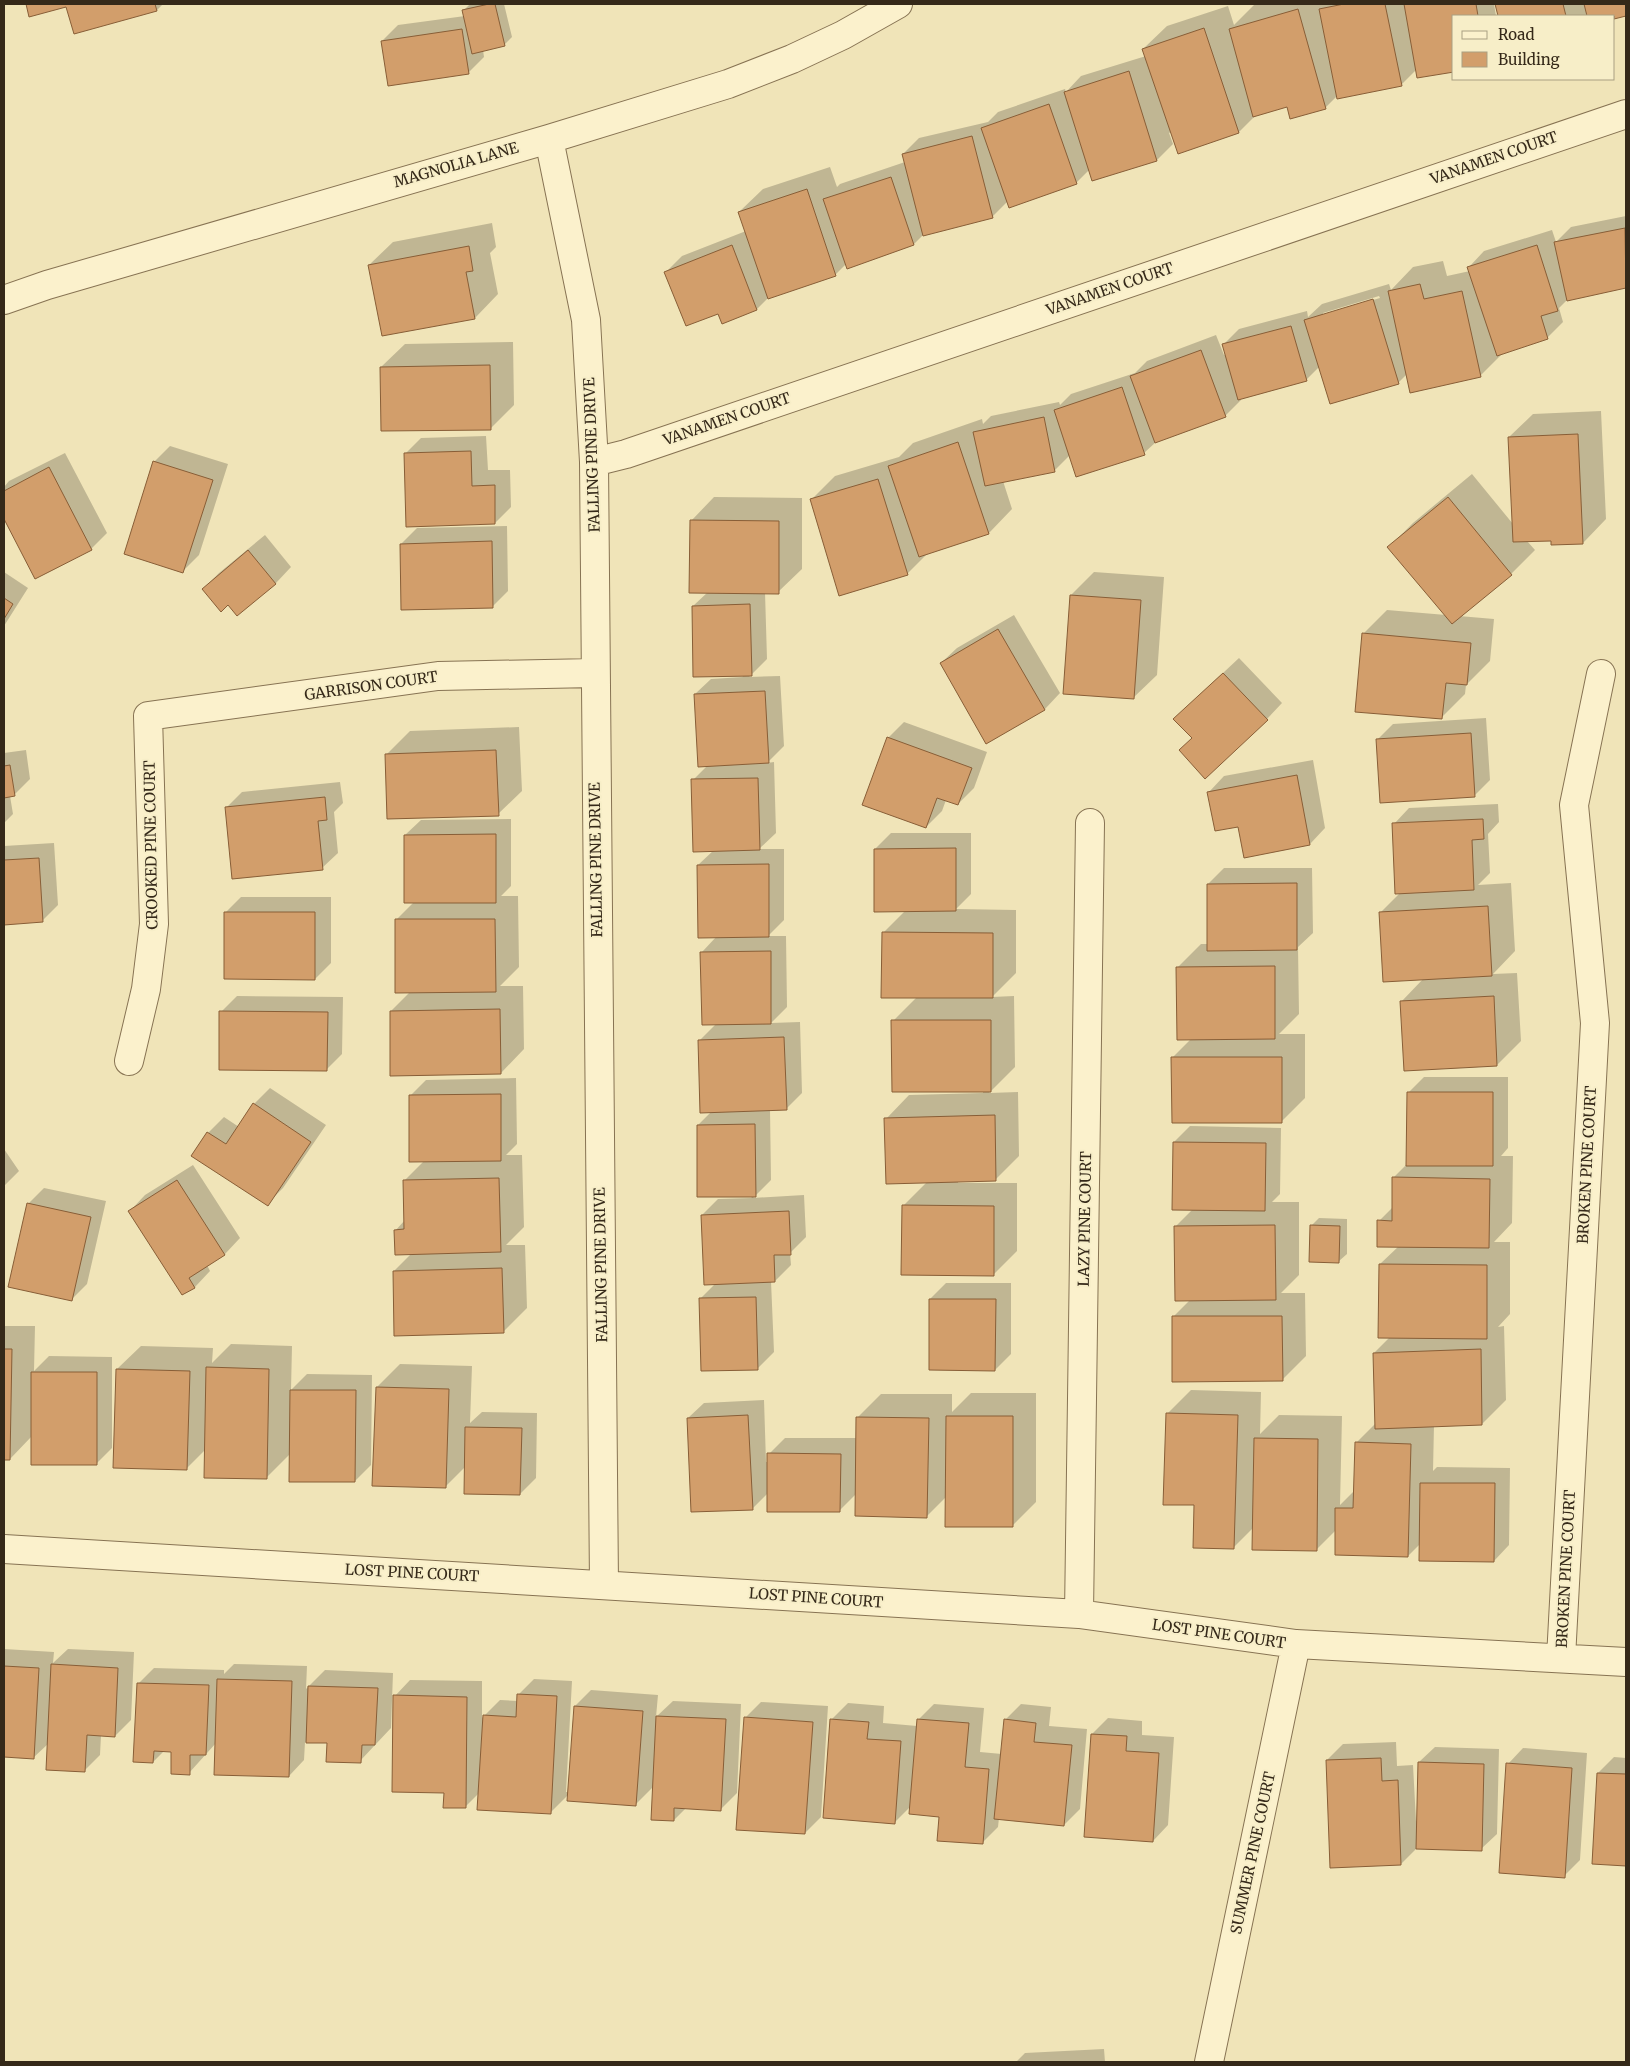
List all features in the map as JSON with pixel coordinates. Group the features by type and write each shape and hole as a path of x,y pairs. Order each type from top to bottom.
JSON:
{"street":[{"name":"MAGNOLIA LANE","path":"4,300 47,285 549,138 737,80 792,59 843,35 898,4"},
{"name":"VANAMEN COURT","path":"594,462 635,450 1626,114"},
{"name":"FALLING PINE DRIVE","path":"549,138 586,320 594,462 594,673 604,1585"},
{"name":"GARRISON COURT","path":"148,716 438,676 594,673"},
{"name":"BROKEN PINE COURT","path":"1561,1658 1595,1023 1574,805 1601,674"},
{"name":"CROOKED PINE COURT","path":"129,1061 146,989 154,924 148,716"},
{"name":"LAZY PINE COURT","path":"1079,1614 1090,824"},
{"name":"LOST PINE COURT","path":"4,1549 1079,1614 1296,1644 1626,1662"},
{"name":"SUMMER PINE COURT","path":"1209,2062 1296,1644"}],"building":[{"path":"26,4 155,4 157,11 74,34 66,7 29,17"},
{"path":"495,4 505,46 472,54 462,10"},
{"path":"1344,4 1385,4 1402,86 1337,99 1319,9"},
{"path":"1404,4 1476,4 1478,15 1452,15 1452,72 1417,78"},
{"path":"1495,4 1563,4 1566,15 1498,15"},
{"path":"1584,4 1626,4 1626,16 1615,19 1615,15 1587,15"},
{"path":"1298,9 1326,109 1290,119 1287,107 1253,117 1229,29"},
{"path":"1204,28 1239,133 1178,154 1142,49"},
{"path":"462,29 469,74 388,86 381,41"},
{"path":"1129,71 1157,161 1092,181 1064,92"},
{"path":"1049,104 1077,184 1009,208 981,128"},
{"path":"972,136 993,218 923,236 902,154"},
{"path":"891,177 914,245 847,269 823,199"},
{"path":"807,189 836,276 768,299 738,212"},
{"path":"1625,228 1626,288 1567,301 1554,242"},
{"path":"732,245 757,310 722,324 718,314 686,326 664,272"},
{"path":"1537,245 1558,311 1541,316 1548,339 1497,356 1467,267"},
{"path":"469,246 473,271 466,272 475,319 382,336 368,265"},
{"path":"1420,284 1424,299 1462,291 1481,377 1410,393 1388,291"},
{"path":"1373,299 1399,384 1330,404 1304,320"},
{"path":"1291,326 1307,381 1238,400 1222,344"},
{"path":"1201,350 1226,417 1155,443 1130,376"},
{"path":"490,365 491,430 381,431 380,367"},
{"path":"1122,387 1145,455 1076,477 1054,410"},
{"path":"1044,417 1055,472 985,486 973,432"},
{"path":"1578,434 1583,544 1551,545 1551,541 1513,542 1508,437"},
{"path":"958,442 989,534 919,557 888,466"},
{"path":"471,451 472,486 495,485 495,524 406,527 404,453"},
{"path":"153,461 213,480 183,573 124,554"},
{"path":"49,467 92,550 35,579 4,519 4,491"},
{"path":"878,479 908,575 839,596 810,499"},
{"path":"1448,497 1512,575 1452,624 1387,547"},
{"path":"690,520 779,521 779,594 689,593"},
{"path":"492,541 493,608 401,610 400,544"},
{"path":"248,550 276,584 237,616 228,605 221,612 202,589"},
{"path":"1070,595 1141,600 1134,699 1063,694"},
{"path":"4,598 13,604 4,619"},
{"path":"750,604 752,676 693,677 692,606"},
{"path":"998,629 1045,710 986,744 940,663"},
{"path":"1362,633 1471,643 1467,685 1446,683 1442,719 1355,712"},
{"path":"1223,673 1268,720 1205,779 1179,750 1192,738 1173,719"},
{"path":"765,691 769,763 698,767 694,694"},
{"path":"1471,733 1475,797 1380,803 1376,739"},
{"path":"887,737 972,768 958,805 937,798 926,828 862,805"},
{"path":"496,750 499,816 387,819 385,754"},
{"path":"10,765 15,796 4,798 4,766"},
{"path":"1297,775 1310,845 1244,858 1238,827 1215,831 1207,792"},
{"path":"758,778 760,850 693,852 691,779"},
{"path":"325,797 327,820 318,821 323,870 232,879 225,807"},
{"path":"1483,819 1484,839 1472,840 1474,890 1395,894 1392,823"},
{"path":"496,834 496,903 404,903 404,835"},
{"path":"956,848 956,911 874,912 874,849"},
{"path":"39,858 43,922 4,925 4,860"},
{"path":"769,864 769,937 698,938 697,865"},
{"path":"1297,883 1297,950 1207,951 1207,884"},
{"path":"1488,906 1492,976 1383,982 1379,912"},
{"path":"224,912 315,912 315,980 224,979"},
{"path":"395,919 495,919 496,992 395,993"},
{"path":"882,932 993,933 993,998 881,998"},
{"path":"771,951 771,1024 702,1025 700,952"},
{"path":"1275,966 1275,1039 1177,1040 1176,967"},
{"path":"1494,996 1497,1066 1404,1071 1400,1001"},
{"path":"500,1009 501,1074 390,1076 390,1011"},
{"path":"219,1011 328,1012 327,1071 219,1070"},
{"path":"891,1020 991,1020 991,1092 892,1092"},
{"path":"784,1037 787,1110 700,1113 698,1040"},
{"path":"1171,1057 1282,1057 1282,1123 1172,1123"},
{"path":"1407,1092 1493,1092 1493,1166 1406,1166"},
{"path":"501,1094 501,1161 409,1162 409,1095"},
{"path":"253,1103 311,1142 268,1206 191,1156 207,1132 226,1144"},
{"path":"995,1115 996,1181 886,1184 884,1118"},
{"path":"755,1124 756,1197 697,1197 697,1125"},
{"path":"1173,1142 1266,1143 1265,1211 1172,1210"},
{"path":"1392,1177 1490,1179 1489,1248 1377,1247 1377,1220 1392,1221"},
{"path":"499,1178 501,1252 395,1255 394,1230 404,1229 403,1180"},
{"path":"177,1180 225,1255 189,1278 195,1288 182,1295 128,1211"},
{"path":"27,1203 91,1217 72,1301 8,1287"},
{"path":"902,1205 994,1206 994,1276 901,1275"},
{"path":"789,1211 791,1255 774,1255 775,1282 704,1285 701,1215"},
{"path":"1275,1225 1276,1300 1175,1301 1174,1226"},
{"path":"1310,1225 1340,1226 1339,1263 1309,1262"},
{"path":"1379,1264 1487,1265 1487,1339 1378,1338"},
{"path":"502,1268 504,1333 394,1336 393,1271"},
{"path":"756,1297 758,1370 701,1371 699,1298"},
{"path":"929,1299 996,1299 995,1371 929,1370"},
{"path":"1172,1316 1282,1316 1283,1381 1172,1382"},
{"path":"4,1349 12,1349 10,1460 4,1460"},
{"path":"1481,1349 1482,1425 1375,1429 1373,1353"},
{"path":"206,1367 269,1369 267,1479 204,1478"},
{"path":"116,1369 190,1371 187,1470 113,1468"},
{"path":"31,1372 97,1372 97,1465 31,1465"},
{"path":"376,1387 449,1389 446,1488 372,1486"},
{"path":"290,1390 356,1390 355,1482 289,1482"},
{"path":"1166,1413 1238,1415 1234,1549 1193,1548 1194,1505 1163,1505"},
{"path":"748,1415 753,1510 691,1512 687,1418"},
{"path":"946,1416 1013,1416 1013,1527 945,1527"},
{"path":"856,1417 929,1418 927,1518 855,1516"},
{"path":"465,1427 522,1428 520,1495 464,1494"},
{"path":"1254,1438 1318,1439 1317,1551 1252,1550"},
{"path":"1355,1442 1411,1444 1408,1557 1335,1555 1335,1508 1353,1508"},
{"path":"767,1453 841,1454 840,1512 767,1512"},
{"path":"1420,1483 1495,1483 1494,1562 1419,1561"},
{"path":"51,1664 118,1668 115,1737 87,1735 85,1772 46,1770"},
{"path":"4,1666 39,1668 34,1759 4,1757"},
{"path":"217,1679 292,1681 289,1777 214,1775"},
{"path":"137,1683 209,1685 206,1755 190,1755 190,1775 171,1774 171,1752 154,1751 153,1763 133,1762"},
{"path":"308,1686 378,1688 375,1745 362,1745 361,1763 326,1762 327,1743 306,1743"},
{"path":"517,1694 557,1696 551,1814 477,1810 483,1715 516,1717"},
{"path":"393,1695 467,1697 466,1808 443,1808 444,1793 392,1792"},
{"path":"574,1706 643,1711 636,1806 567,1801"},
{"path":"656,1716 726,1719 721,1811 674,1808 674,1821 651,1820"},
{"path":"744,1717 813,1722 805,1834 736,1830"},
{"path":"830,1719 869,1722 867,1739 901,1741 895,1824 823,1818"},
{"path":"917,1719 969,1723 965,1767 989,1769 983,1844 937,1841 939,1817 909,1814"},
{"path":"1004,1719 1036,1723 1034,1742 1072,1745 1064,1826 994,1819"},
{"path":"1091,1734 1127,1736 1126,1751 1159,1753 1153,1842 1084,1837"},
{"path":"1381,1758 1382,1781 1398,1780 1401,1865 1330,1868 1326,1760"},
{"path":"1418,1762 1484,1764 1482,1851 1416,1849"},
{"path":"1506,1763 1572,1768 1565,1878 1499,1873"},
{"path":"1597,1773 1626,1774 1626,1866 1592,1864"}]}
